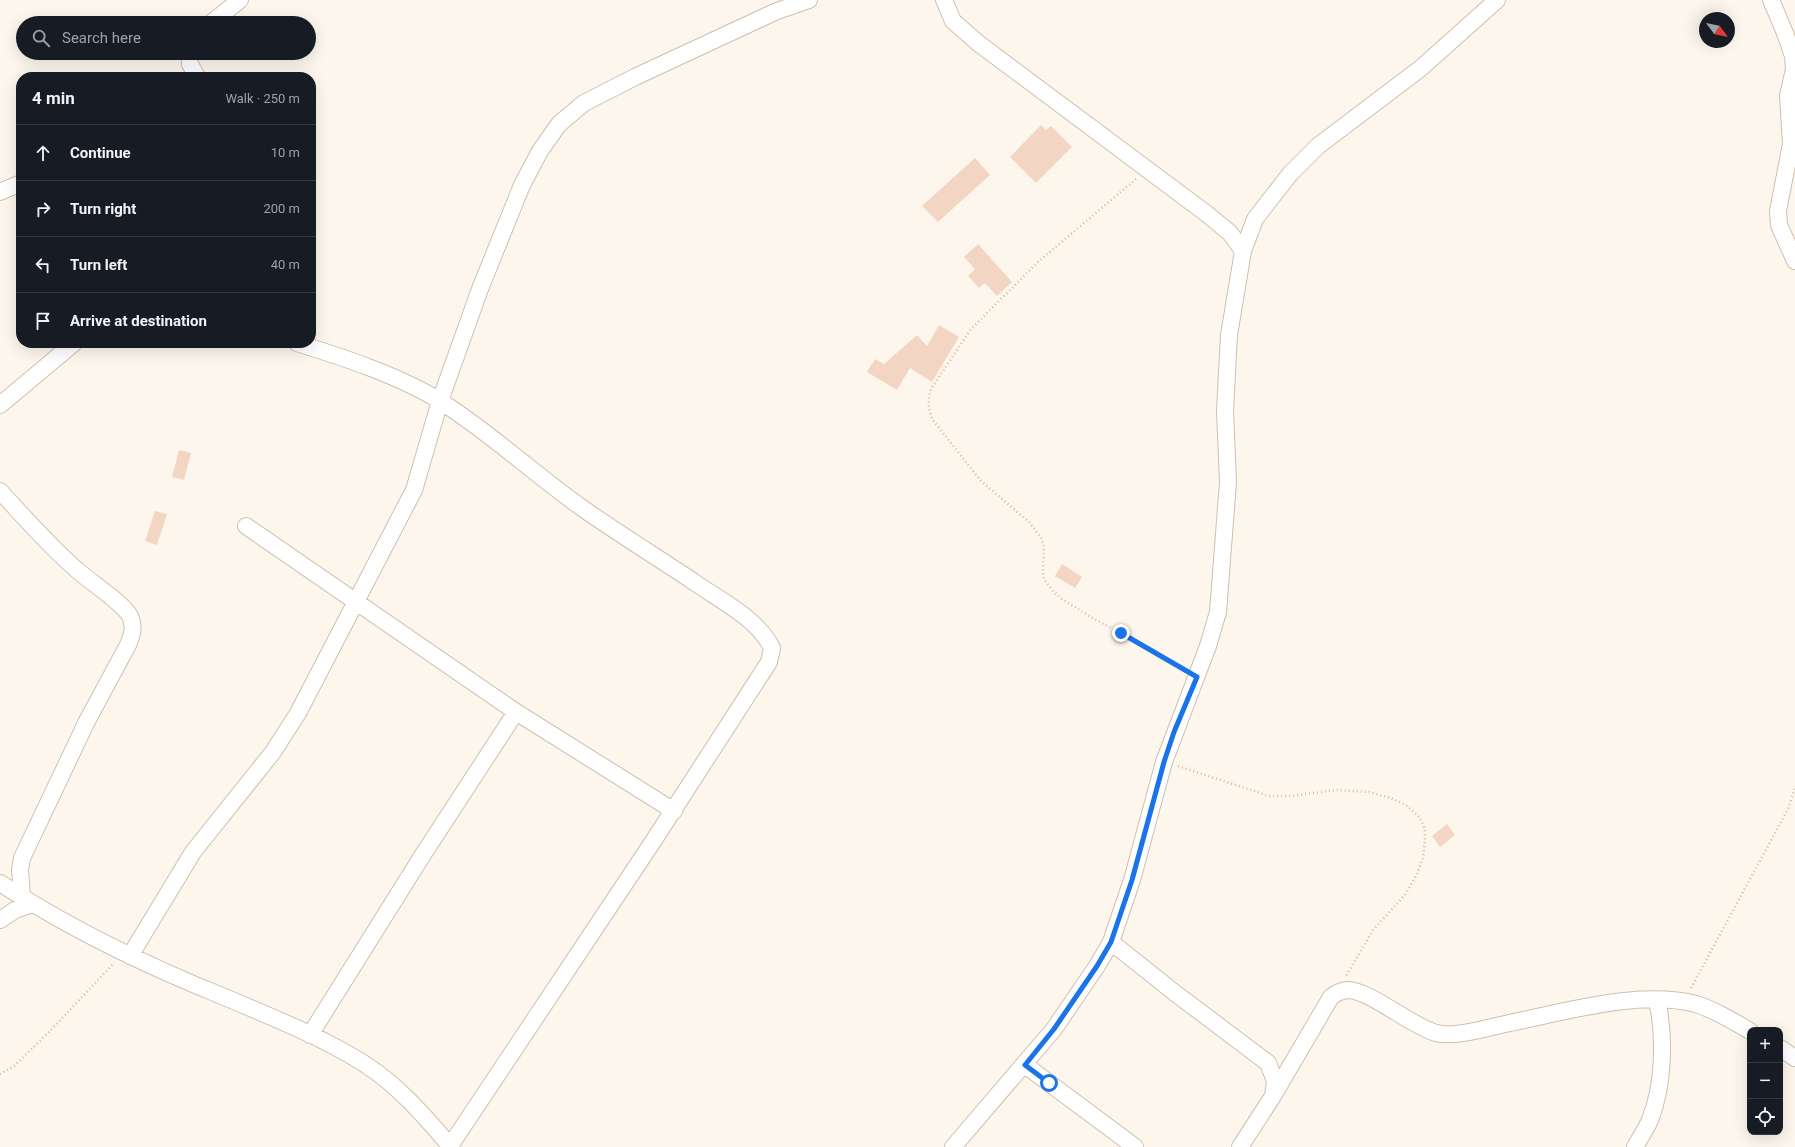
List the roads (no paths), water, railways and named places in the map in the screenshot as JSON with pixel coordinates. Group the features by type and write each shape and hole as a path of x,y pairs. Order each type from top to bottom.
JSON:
{"street":[{"path":"220,16 240,0"},
{"path":"128,955 193,852 273,752 298,713 356,603 414,490 440,401 480,289 522,185 540,151 559,124 584,103 635,77 777,11 809,0"},
{"path":"944,0 953,21 978,43 1207,214 1230,233 1243,251"},
{"path":"953,1147 1025,1065 1054,1029 1097,966 1111,942 1132,880 1164,762 1174,732 1197,677 1218,612 1228,482 1225,411 1229,335 1243,251 1255,219 1290,174 1318,146 1422,68 1497,0"},
{"path":"1771,0 1785,33 1794,69 1788,96 1790,144 1778,211 1779,226 1795,261"},
{"path":"190,60 194,72"},
{"path":"0,192 16,185"},
{"path":"0,405 68,348"},
{"path":"0,883 27,900 128,955 348,1053 367,1065 408,1101 451,1147 674,811 769,662 772,648 767,638 758,627 724,602 585,510 440,401 387,375 336,355 313,348"},
{"path":"0,491 66,560 130,615 133,625 132,634 128,645 87,721 22,858 20,870 27,900"},
{"path":"246,526 516,712 674,811"},
{"path":"310,1035 424,853 516,712"},
{"path":"0,920 27,900"},
{"path":"1111,942 1169,989 1268,1063 1275,1081 1273,1096"},
{"path":"1240,1147 1273,1096 1331,997 1338,992 1348,990 1361,992 1416,1025 1428,1031 1442,1034 1472,1031 1591,1005 1657,1000 1682,1001 1697,1005 1747,1029"},
{"path":"1635,1147 1650,1120 1657,1096 1661,1073 1661,1018 1657,1000"},
{"path":"1783,1050 1795,1058"},
{"path":"1025,1065 1134,1147"}]}
